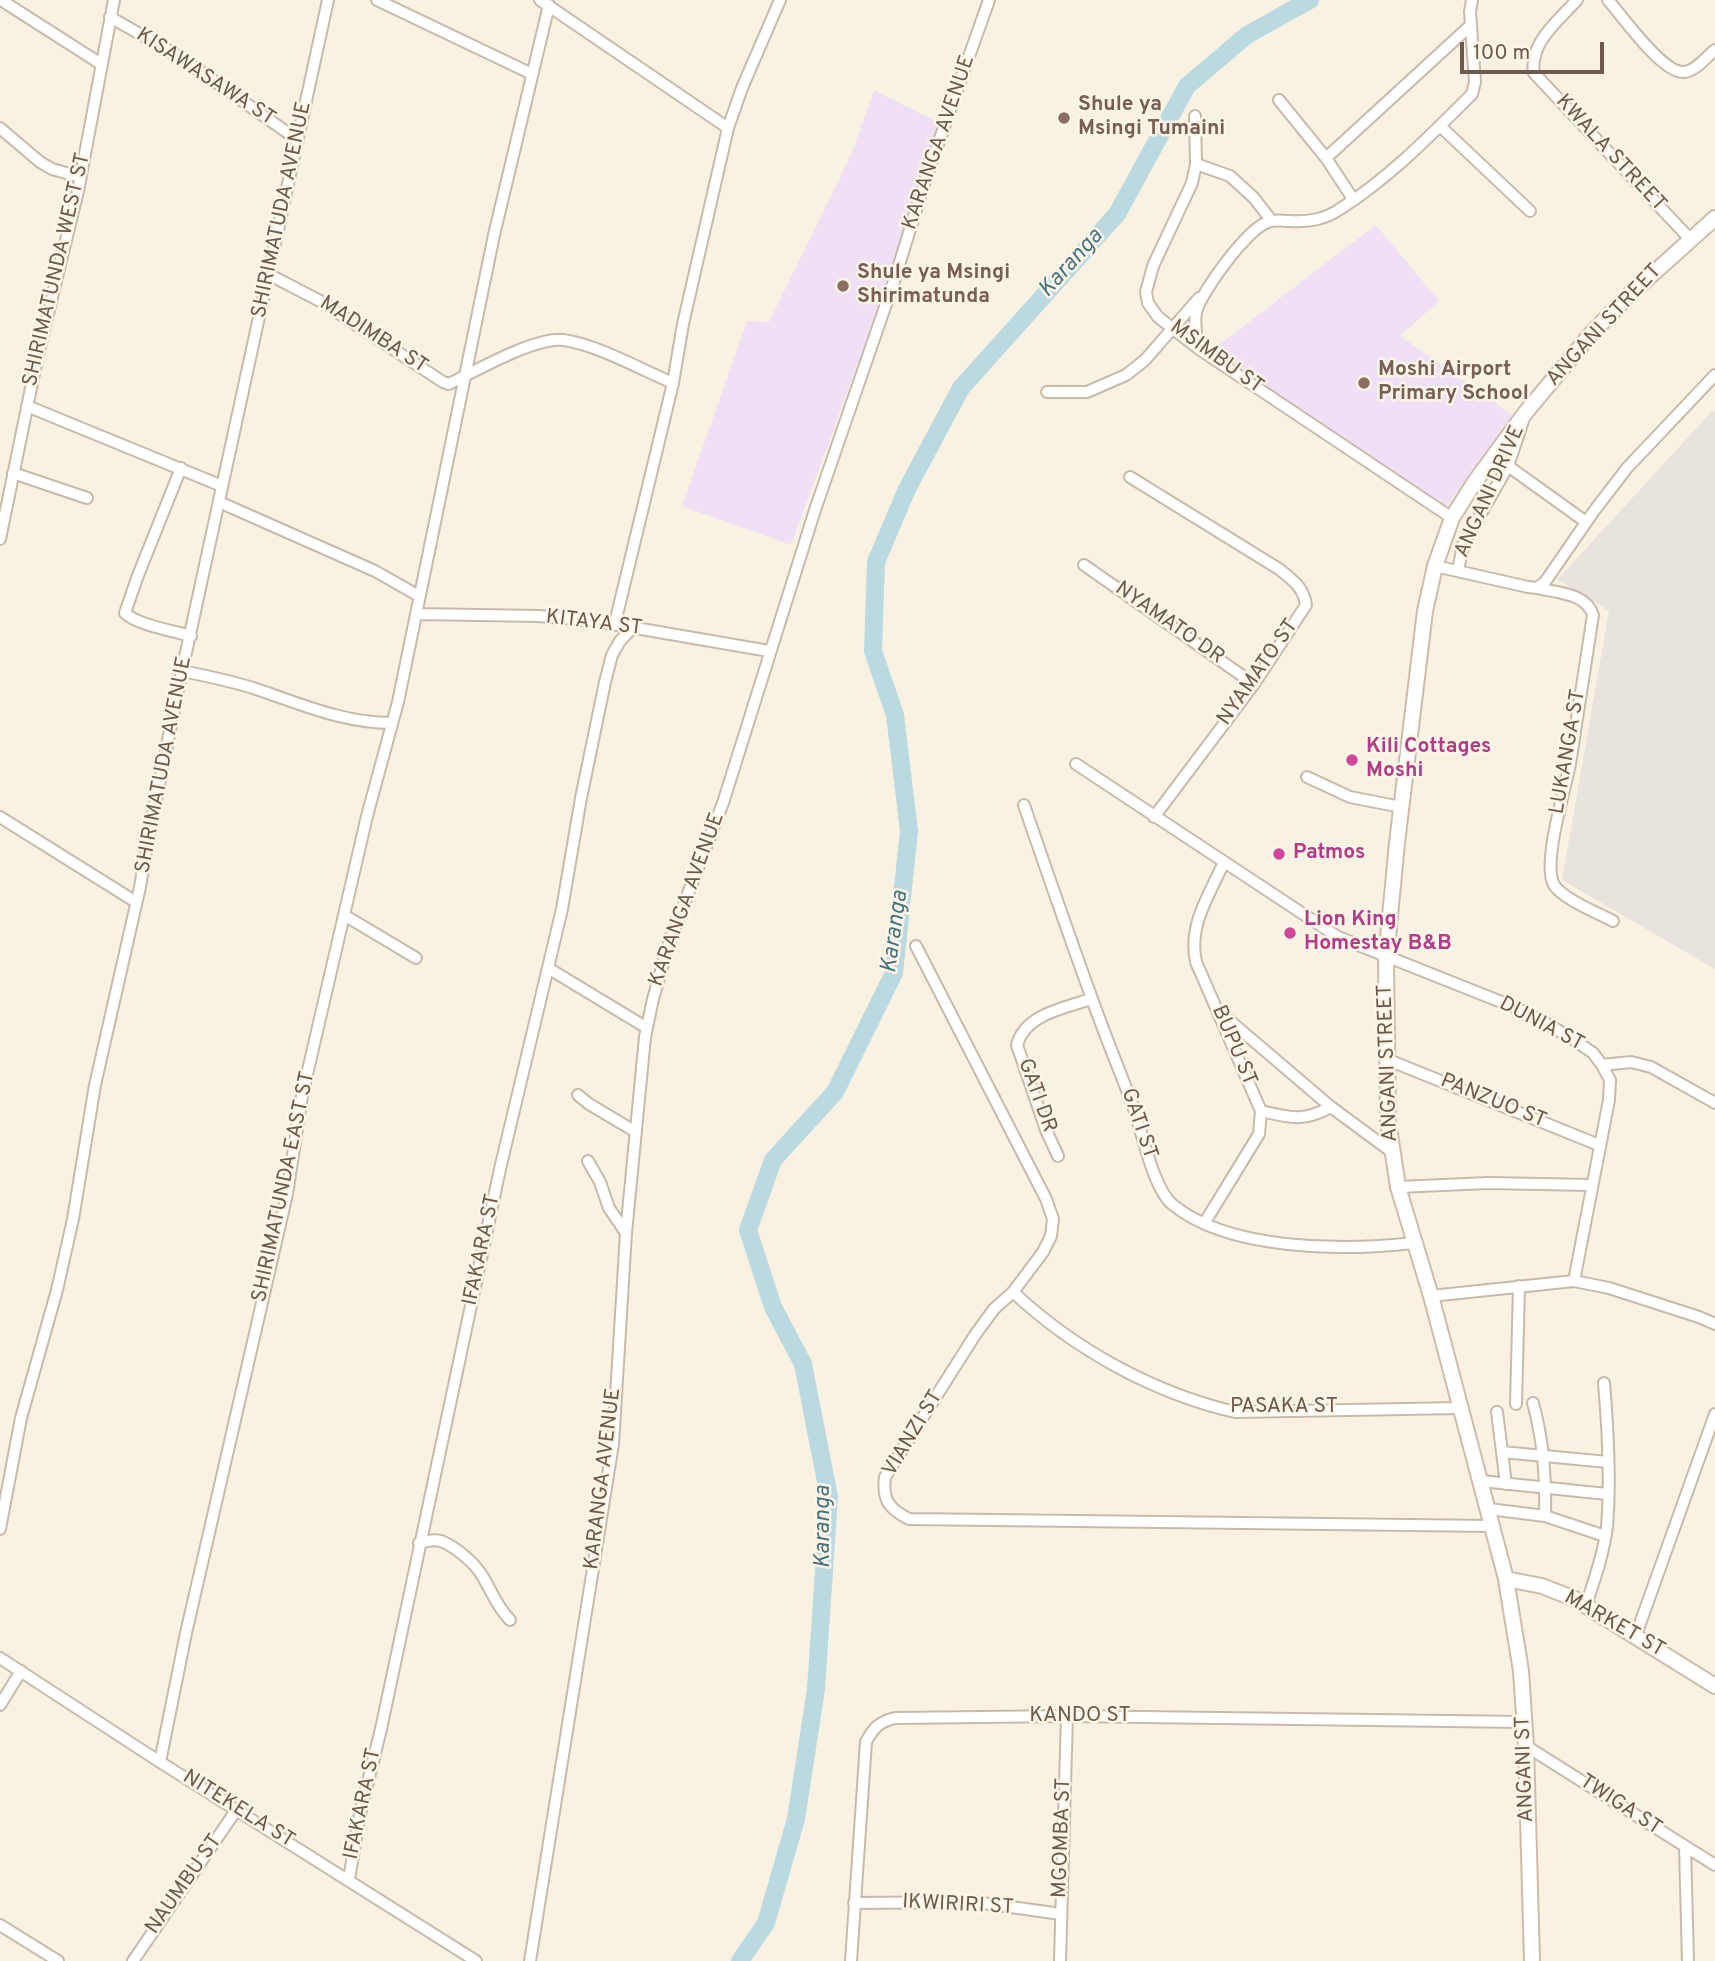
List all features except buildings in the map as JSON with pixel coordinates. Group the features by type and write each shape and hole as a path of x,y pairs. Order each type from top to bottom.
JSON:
{"street":[{"path":"1,0 101,64"},
{"name":"SHIRIMATUNDA WEST ST","path":"0,539 27,406 80,177 114,0"},
{"name":"SHIRIMATUDA AVENUE","path":"0,1529 21,1418 57,1290 73,1219 95,1085 328,0"},
{"path":"377,0 532,74"},
{"path":"615,623 673,383 683,324 728,128 780,0"},
{"name":"KARANGA AVENUE","path":"530,1961 613,1444 626,1233 647,1028 668,943 723,803 769,651 924,184 989,0"},
{"path":"1046,392 1087,392 1126,375 1145,360 1247,237 1260,225 1271,220 1302,222 1325,218 1403,160 1440,126 1472,94 1475,82 1472,0"},
{"name":"KWALA STREET","path":"1577,0 1539,43 1531,59 1534,73 1690,239"},
{"path":"1608,0 1660,60 1674,71 1685,72 1693,69 1715,50"},
{"path":"545,3 728,128"},
{"name":"SHIRIMATUNDA EAST ST","path":"160,1762 186,1633 287,1194 302,1097 417,614 494,235 532,74 545,3"},
{"name":"KISAWASAWA ST","path":"110,17 202,71 298,140"},
{"path":"1326,158 1471,25"},
{"path":"1279,100 1326,158 1353,199"},
{"name":"MSIMBU ST","path":"1195,116 1196,164 1192,183 1153,266 1146,292 1148,303 1158,317 1199,349 1452,518"},
{"path":"1440,126 1530,211"},
{"path":"0,128 40,162 52,169 80,177"},
{"path":"1196,164 1230,176 1254,198 1271,220"},
{"name":"ANGANI STREET","path":"1506,1579 1431,1296 1398,1187 1388,1121 1386,958 1425,611 1435,566 1452,518 1526,412 1591,334 1628,296 1715,218"},
{"name":"MADIMBA ST","path":"268,274 320,301 449,384 465,374 543,342 562,340 585,346 673,383"},
{"path":"1199,349 1195,323 1202,294"},
{"path":"1435,566 1537,588 1545,582 1586,522 1628,468 1712,381"},
{"path":"27,406 222,486"},
{"name":"ANGANI DRIVE","path":"1458,571 1463,545 1508,466 1526,412"},
{"path":"1508,466 1586,522"},
{"path":"181,468 125,613 145,623 191,636"},
{"path":"13,473 88,498"},
{"name":"NYAMATO ST","path":"1130,477 1279,569 1293,580 1305,595 1306,605 1254,684 1154,817"},
{"path":"219,502 375,571 419,596"},
{"name":"NYAMATO DR","path":"1084,565 1254,684"},
{"name":"LUKANGA ST","path":"1537,588 1578,598 1587,603 1593,615 1569,766 1553,844 1553,883 1561,892 1613,921"},
{"name":"KITAYA ST","path":"417,614 538,616 615,623 769,651"},
{"name":"IFAKARA ST","path":"349,1879 360,1814 381,1729 500,1169 562,909 605,682 612,655 633,627"},
{"path":"182,671 222,679 359,722 392,723"},
{"path":"1076,764 1338,937 1386,958"},
{"path":"1307,777 1350,797 1401,807"},
{"name":"GATI ST","path":"1024,805 1091,999 1134,1108 1160,1188 1170,1202 1184,1212 1248,1240 1275,1244 1385,1247 1414,1244"},
{"path":"0,817 136,902"},
{"name":"BUPU ST","path":"1205,1222 1259,1134 1261,1111 1196,962 1192,944 1196,923 1224,862"},
{"path":"344,915 416,958"},
{"name":"VIANZI ST","path":"916,946 1046,1199 1053,1219 1051,1236 1043,1252 1013,1292 994,1310 975,1335 885,1477 883,1493 887,1504 895,1512 909,1519 1493,1526"},
{"name":"DUNIA ST","path":"1386,958 1514,1007 1551,1026 1593,1053 1602,1065 1610,1080 1609,1100 1574,1281"},
{"path":"548,968 647,1028"},
{"name":"GATI DR","path":"1058,1156 1046,1130 1017,1045 1020,1033 1026,1026 1041,1017 1091,999"},
{"path":"1219,1012 1331,1107 1392,1152"},
{"name":"PANZUO ST","path":"1386,1059 1599,1145"},
{"path":"1602,1065 1631,1062 1651,1067 1715,1104"},
{"path":"578,1095 636,1132"},
{"path":"1261,1111 1293,1119 1307,1118 1331,1107"},
{"path":"588,1161 600,1182 609,1208 626,1233"},
{"path":"1398,1187 1488,1183 1591,1185"},
{"path":"1431,1296 1574,1281 1609,1288 1715,1324"},
{"path":"1516,1405 1518,1286"},
{"name":"PASAKA ST","path":"1013,1292 1058,1329 1104,1359 1160,1388 1202,1404 1235,1412 1461,1408"},
{"path":"1586,1606 1605,1536 1608,1462 1604,1383"},
{"path":"1533,1403 1539,1424 1546,1488 1545,1516"},
{"path":"1497,1412 1506,1483"},
{"path":"1636,1635 1715,1414"},
{"path":"1502,1452 1608,1462"},
{"path":"1481,1481 1607,1494"},
{"path":"1489,1509 1545,1516 1605,1536"},
{"path":"419,1543 441,1541 470,1561 483,1576 500,1611 510,1620"},
{"name":"MARKET ST","path":"1506,1579 1542,1586 1586,1606 1715,1686"},
{"name":"ANGANI ST","path":"1506,1579 1521,1671 1526,1746 1532,1961"},
{"name":"NITEKELA ST","path":"0,1658 476,1961"},
{"path":"0,1704 21,1671"},
{"name":"KANDO ST","path":"851,1961 866,1742 882,1721 895,1718 1067,1716 1524,1722"},
{"name":"MGOMBA ST","path":"1060,1961 1067,1716"},
{"name":"TWIGA ST","path":"1526,1746 1715,1864"},
{"name":"NAUMBU ST","path":"132,1961 237,1809"},
{"path":"1685,1847 1688,1961"},
{"name":"IKWIRIRI ST","path":"854,1903 975,1902 1060,1914"},
{"path":"0,1925 58,1961"}],"shaded area":[{"path":"874,90 938,122 889,278 791,545 682,506 747,321 769,322 851,155"},
{"name":"Moshi Airport Primary School","path":"1376,225 1439,301 1400,336 1513,415 1446,507 1212,350"},
{"path":"1713,410 1715,969 1562,880 1609,611 1557,580"}],"waterway":[{"name":"Karanga","path":"740,1961 766,1923 796,1819 816,1689 829,1497 803,1364 773,1307 748,1230 773,1160 835,1092 894,973 909,831 895,715 873,651 876,562 907,489 961,388 1117,214 1187,86 1247,35 1310,0"}],"place":[{"name":"Shule ya Msingi Tumaini","path":"1064,118"},
{"name":"Shule ya Msingi Shirimatunda","path":"843,286"},
{"name":"Moshi Airport Primary School","path":"1364,383"},
{"name":"Kili Cottages Moshi","path":"1352,760"},
{"name":"Patmos","path":"1279,854"},
{"name":"Lion King Homestay B&B","path":"1290,933"}]}
